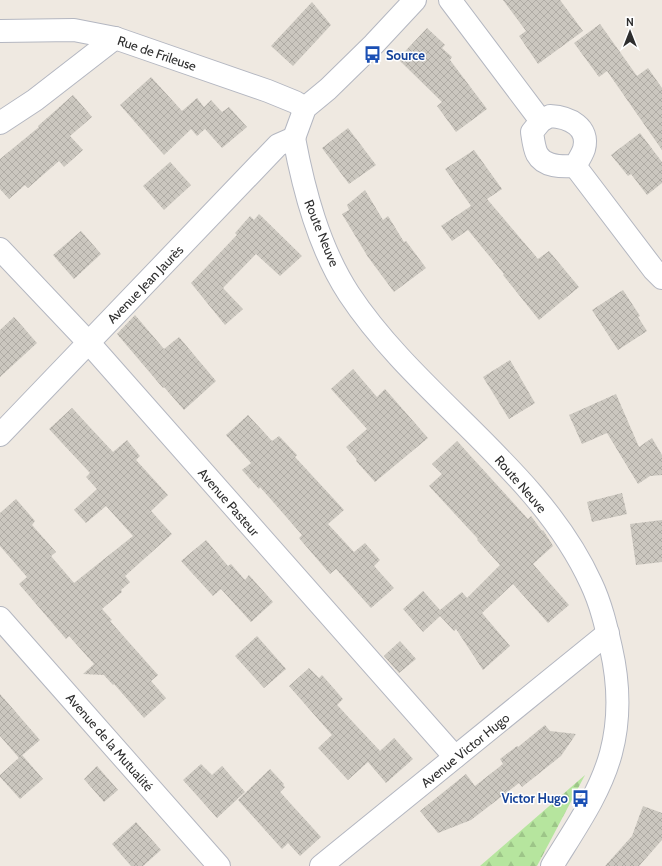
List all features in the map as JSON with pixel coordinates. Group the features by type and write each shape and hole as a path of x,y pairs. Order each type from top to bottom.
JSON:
{"street":[{"path":"294,138 305,108 328,89 357,61 415,0"},
{"path":"450,0 541,121"},
{"name":"Rue de Frileuse","path":"1,31 74,30 115,38 268,91 295,102 305,108"},
{"path":"0,123 35,100 115,38"},
{"path":"550,116 559,116 570,120 579,127 585,138 584,150 575,166 564,167 546,163 537,154 532,132 541,121 550,116"},
{"name":"Avenue Jean Jaurès","path":"0,435 278,145 294,138"},
{"name":"Route Neuve","path":"294,138 300,171 311,212 327,252 348,293 375,328 406,363 508,468 557,525 576,555 591,583 602,609 614,662 618,692 612,753 603,778 586,812 552,866"},
{"path":"575,166 659,271"},
{"name":"Avenue Pasteur","path":"0,249 88,342 455,757"},
{"name":"Avenue de la Mutualité","path":"0,618 219,866"},
{"name":"Avenue Victor Hugo","path":"321,866 608,633"}],"green space":[{"path":"585,775 537,866 480,866"}],"building":[{"path":"503,0 560,0 583,31 538,64 519,36 526,31"},
{"path":"312,2 331,25 293,66 271,46"},
{"path":"600,24 637,76 648,68 662,88 662,150 607,71 599,77 574,43"},
{"path":"427,28 445,45 442,48 452,57 450,60 487,109 456,132 437,106 442,102 398,59"},
{"path":"151,77 182,111 197,98 204,107 211,100 222,112 229,107 247,127 222,148 205,129 197,136 191,129 164,155 120,105"},
{"path":"73,95 92,117 70,136 83,150 64,167 59,161 28,188 25,185 9,199 0,189 0,159 39,127 38,126"},
{"path":"348,128 376,165 349,184 322,148"},
{"path":"640,133 662,162 662,183 647,195 631,174 628,176 611,155"},
{"path":"474,150 502,189 487,199 538,259 549,251 579,287 539,320 468,230 452,241 441,226 471,206 445,169"},
{"path":"170,162 191,185 164,210 143,186"},
{"path":"365,190 383,220 388,216 404,242 406,241 426,268 394,292 368,257 342,214 349,210 347,205"},
{"path":"259,214 302,256 280,276 256,254 223,288 243,309 225,325 191,283 237,235 235,233 250,216 254,220"},
{"path":"81,231 101,254 74,279 53,255"},
{"path":"623,290 640,316 638,317 647,331 618,350 592,310"},
{"path":"135,315 164,349 179,337 216,381 184,410 164,387 163,388 117,334"},
{"path":"14,317 37,343 0,377 0,330"},
{"path":"510,360 535,403 509,419 483,377"},
{"path":"353,369 377,397 385,389 428,438 375,482 356,461 357,460 346,447 367,429 331,389"},
{"path":"616,394 639,447 652,438 662,455 662,475 650,476 638,484 607,433 582,444 569,415"},
{"path":"72,408 113,452 127,440 140,456 136,460 168,495 151,511 172,534 125,576 130,582 121,590 122,592 102,609 112,620 110,621 158,675 151,681 166,698 144,718 104,675 83,674 94,664 69,636 66,639 19,584 27,577 0,546 0,513 16,499 35,521 32,525 56,552 51,556 74,583 133,536 106,506 86,523 74,510 97,489 86,477 90,473 49,429"},
{"path":"248,415 272,441 279,436 297,455 295,457 344,510 328,524 354,552 365,543 380,560 374,566 394,588 371,608 336,569 330,574 299,538 302,535 260,487 259,489 242,470 251,463 226,435"},
{"path":"457,441 528,519 531,516 542,531 543,530 553,546 533,564 569,605 548,623 513,584 482,613 510,646 483,670 456,629 454,631 440,616 423,632 403,609 423,591 440,610 462,592 467,598 500,565 429,486 442,474 432,464"},
{"path":"622,493 627,514 592,522 587,502"},
{"path":"662,520 662,562 636,565 630,524"},
{"path":"206,540 228,566 231,564 245,580 249,575 273,602 251,622 221,589 213,596 181,561"},
{"path":"257,636 286,669 264,688 235,656"},
{"path":"400,641 416,659 399,673 384,656"},
{"path":"309,668 319,678 322,675 343,699 337,705 380,751 394,738 413,759 386,783 368,762 348,780 318,748 332,735 289,686"},
{"path":"0,694 40,740 19,758 0,736"},
{"path":"545,725 550,731 576,734 561,756 522,787 519,783 471,820 438,833 420,811 466,774 475,786 503,764 500,759 517,746 518,747"},
{"path":"22,755 43,779 20,799 0,777 0,775"},
{"path":"201,764 212,775 222,766 245,792 217,818 183,780"},
{"path":"97,766 118,790 104,802 84,779"},
{"path":"270,769 284,784 283,785 285,787 280,792 321,837 300,856 288,843 282,849 238,800"},
{"path":"643,806 662,813 662,840 639,866 605,866 632,836"},
{"path":"136,822 161,850 143,866 131,866 112,844"}],"place":[{"name":"Source","path":"373,55"},
{"name":"Victor Hugo","path":"581,798"}]}
